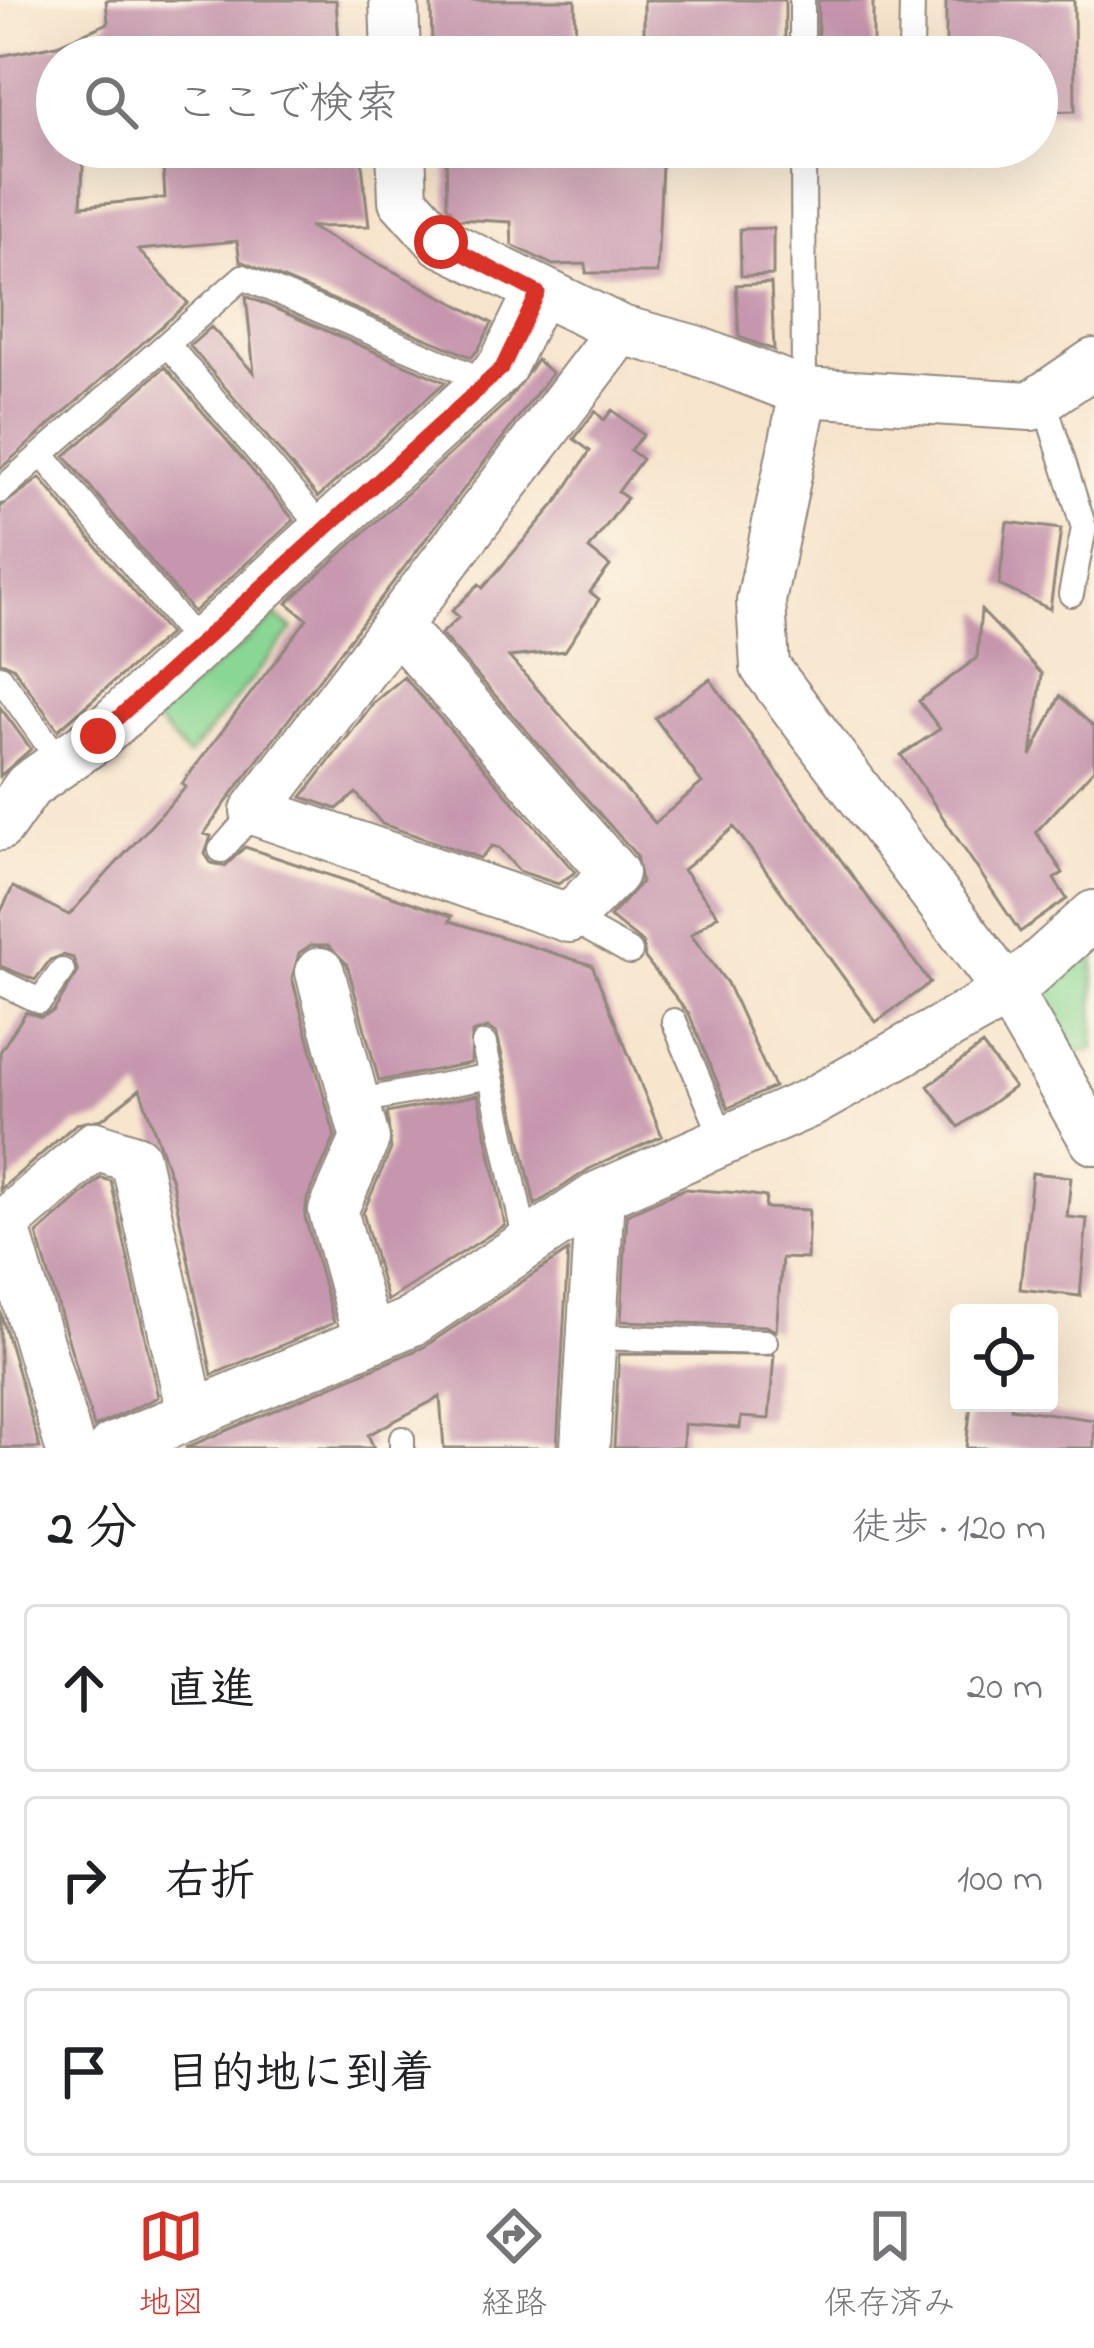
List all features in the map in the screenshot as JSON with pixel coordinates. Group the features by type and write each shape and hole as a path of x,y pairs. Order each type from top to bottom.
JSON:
{"street":[{"path":"394,0 395,36"},
{"path":"401,168 403,200 441,242 621,330 692,349 804,392 1030,406 1094,363"},
{"path":"0,826 28,786 62,763 199,645 502,368 538,293"},
{"path":"396,625 614,873 569,918 255,812 396,625 621,330"},
{"path":"804,392 760,602 765,668 1008,992 1094,1140"},
{"path":"70,1448 4,1224 95,1146 134,1159 153,1435 413,1321 527,1249 600,1195 814,1101 1008,992 1094,914"},
{"path":"320,972 365,1138 333,1211 368,1339"},
{"path":"585,1448 600,1195"}],"lane":[{"path":"802,0 802,36"},
{"path":"911,36 912,0"},
{"path":"803,168 804,392"},
{"path":"0,491 243,277 487,382"},
{"path":"167,344 325,531"},
{"path":"1043,398 1089,529 1071,594"},
{"path":"42,454 199,645"},
{"path":"0,677 62,763"},
{"path":"221,850 255,812"},
{"path":"569,918 630,952"},
{"path":"0,982 40,1000 62,970"},
{"path":"674,1021 724,1141"},
{"path":"484,1044 527,1249"},
{"path":"356,1102 491,1076"},
{"path":"592,1337 765,1342"}],"green space":[{"path":"277,616 293,629 188,757 154,718"},
{"path":"1094,938 1094,1049 1068,1053 1029,995"}],"building":[{"path":"106,0 336,0 339,36 78,36 108,23"},
{"path":"431,0 575,0 576,36 432,36"},
{"path":"644,0 785,0 785,36 644,36"},
{"path":"818,0 873,0 873,36 818,36"},
{"path":"946,0 1074,0 1075,111 1058,111 1058,36 946,36"},
{"path":"36,49 36,168 83,168 81,206 165,198 163,168 362,168 369,226 309,227 492,323 478,350 471,357 240,261 237,241 138,250 188,303 0,469 0,56"},
{"path":"446,168 662,168 657,273 586,273 586,264 553,265 512,245 511,222 458,219 447,206"},
{"path":"773,228 773,275 741,276 740,229"},
{"path":"771,283 774,350 739,337 736,285"},
{"path":"246,296 445,382 318,497 190,346 211,327 254,373"},
{"path":"537,360 552,373 232,794 204,834 211,836 205,854 211,863 225,866 245,847 452,916 450,921 592,965 662,1136 589,1169 535,1205 497,1034 488,1028 472,1033 471,1063 379,1081 347,964 328,945 311,945 299,953 292,978 335,1137 307,1199 305,1217 334,1323 212,1375 172,1181 140,1089 102,1119 76,1124 0,1190 0,1052 26,1012 41,1017 53,1012 78,972 73,958 63,955 50,960 35,980 0,966 0,913 13,887 69,915 186,787 182,784 307,619 287,603 507,402"},
{"path":"165,367 294,520 193,612 65,456"},
{"path":"612,410 643,435 630,450 642,459 618,492 627,498 589,549 610,566 590,592 599,599 565,651 509,657 655,823 702,783 655,718 710,679 930,983 876,1022 734,827 683,870 718,915 691,935 727,983 774,1087 728,1108 689,1014 645,958 643,943 610,917 641,882 636,855 441,634 459,617 452,611 479,584 483,588 559,499 590,451 574,439 595,411 604,420"},
{"path":"40,478 169,634 58,730 13,667 0,661 0,507"},
{"path":"1007,522 1061,529 1050,609 999,585"},
{"path":"981,610 1042,674 1031,756 1060,696 1094,727 1094,769 1036,832 1063,873 1054,879 1067,899 1020,932 901,755 940,729 919,701 977,658"},
{"path":"404,677 574,873 558,884 519,871 499,848 492,846 480,858 382,824 356,793 337,809 302,797 374,702"},
{"path":"0,707 31,749 0,776"},
{"path":"982,1045 1014,1087 959,1127 928,1086"},
{"path":"478,1095 505,1225 387,1301 363,1213 391,1149 387,1113"},
{"path":"1032,1173 1071,1177 1067,1217 1087,1219 1080,1296 1020,1289"},
{"path":"101,1178 111,1181 158,1397 94,1427 37,1234"},
{"path":"684,1189 766,1197 765,1208 809,1210 807,1259 782,1258 776,1331 765,1326 621,1321 627,1214"},
{"path":"568,1251 557,1448 444,1448 440,1397 368,1435 374,1448 185,1448 424,1347"},
{"path":"0,1311 40,1448 0,1448"},
{"path":"619,1354 774,1355 769,1419 741,1417 740,1428 684,1424 683,1448 614,1448"},
{"path":"970,1412 1039,1412 1094,1420 1094,1448 966,1448"}],"route":[{"path":"98,736 502,368 538,293 441,242"}]}
